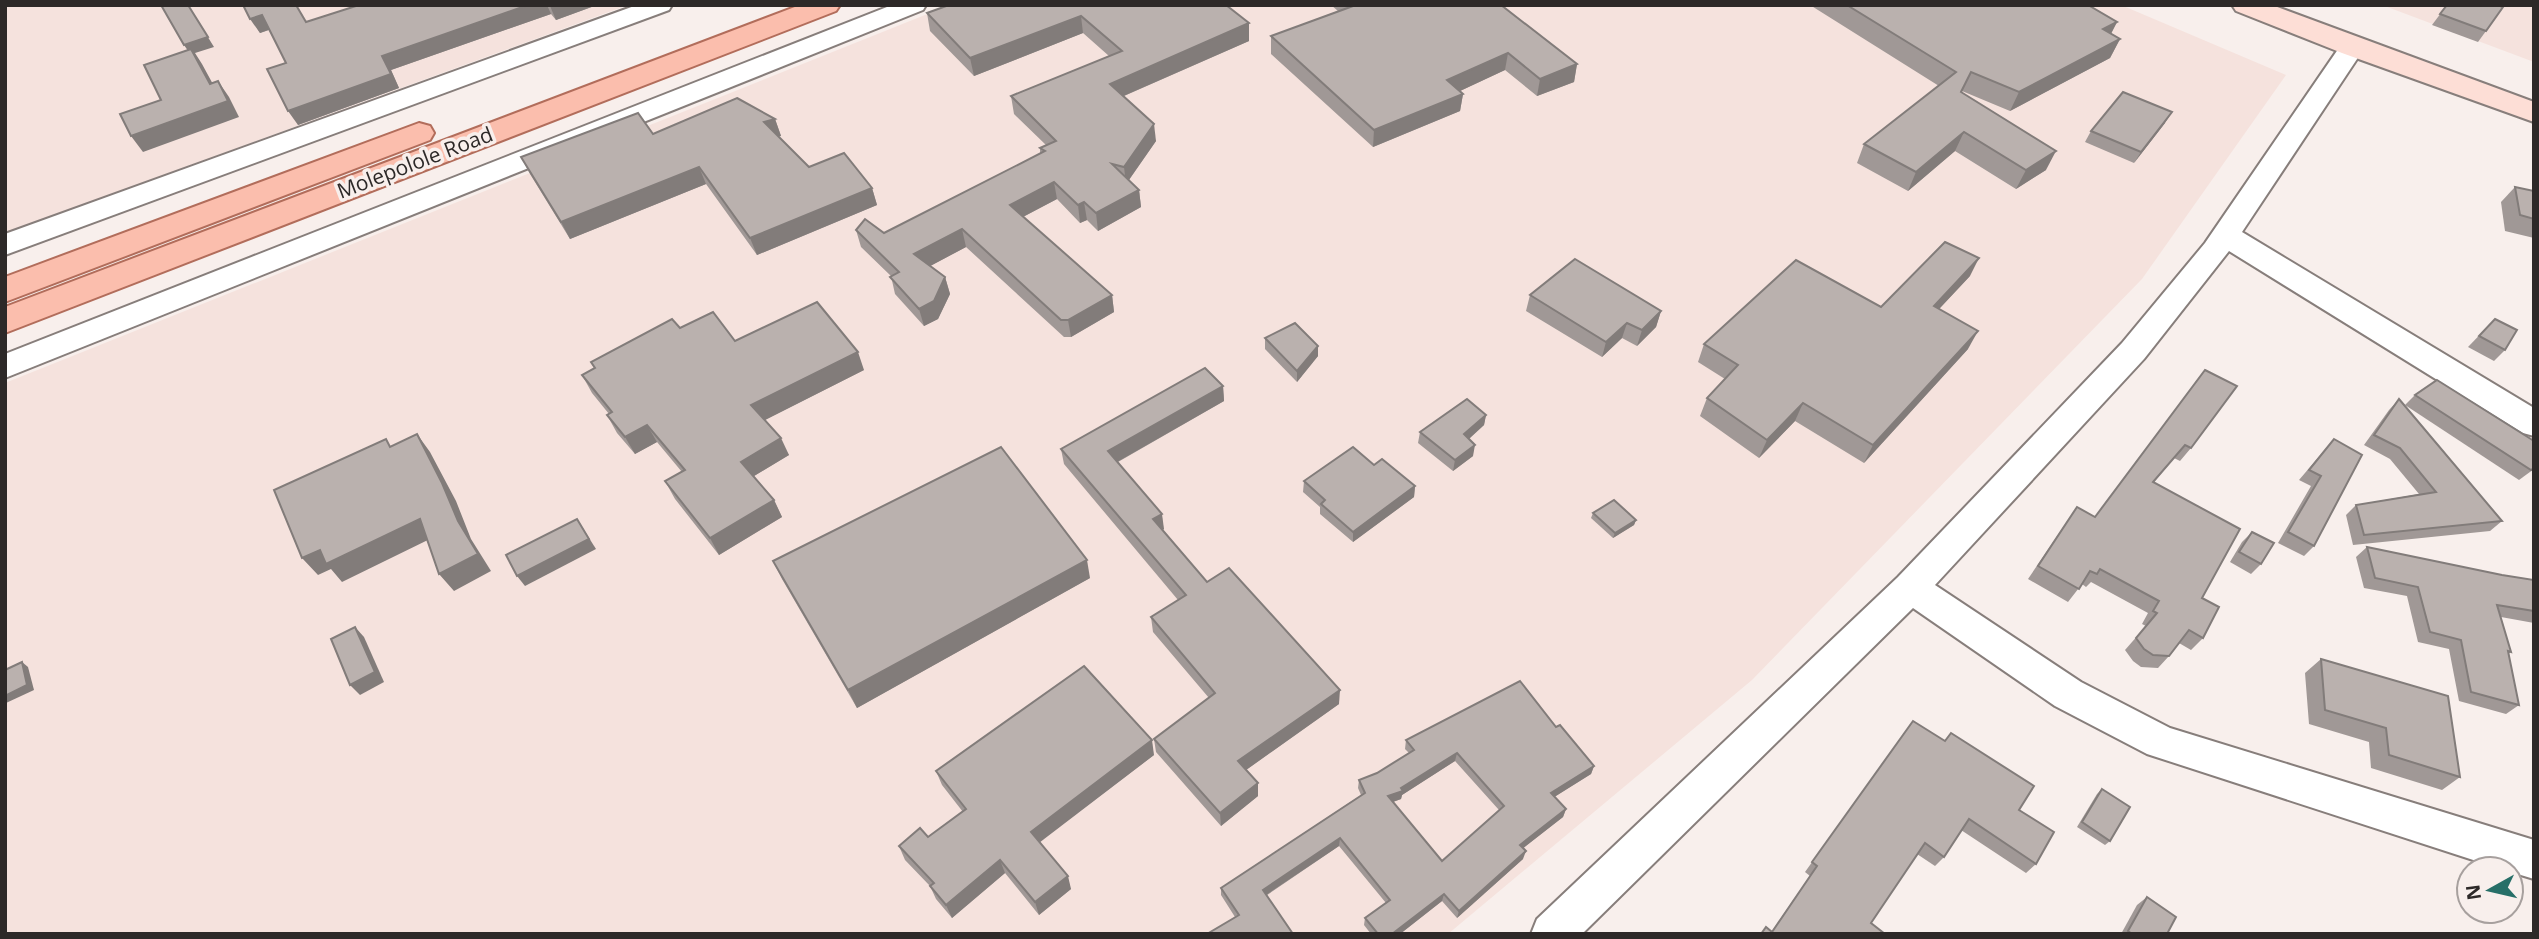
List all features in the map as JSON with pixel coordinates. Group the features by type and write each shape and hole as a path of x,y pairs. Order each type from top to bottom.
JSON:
{"main road":[{"name":"Molepolole Road","path":"5,290 753,5"},
{"name":"Molepolole Road","path":"5,321 826,5"},
{"path":"2246,5 2352,47 2534,113"}],"street":[{"path":"5,245 660,5"},
{"path":"5,367 914,5"},
{"path":"1552,934 1911,587 2133,351 2225,235 2352,47"},
{"path":"2225,235 2534,424"},
{"path":"1911,587 2068,694 2161,742 2534,860"}],"shaded area":[{"path":"5,5 628,5 5,233"},
{"path":"950,5 2121,5 2286,75 2142,279 1752,680 1448,934 5,934 5,383"},
{"path":"2382,5 2534,5 2534,62"}],"building":[{"path":"161,5 188,5 208,37 184,45"},
{"path":"243,5 296,5 306,22 359,5 528,5 382,56 391,74 288,111 267,69 286,63 262,15 250,19"},
{"path":"949,5 1226,5 1249,23 1110,84 1154,124 1124,167 1112,164 1139,190 1096,213 1084,202 1078,205 1054,182 1010,205 1112,295 1068,320 1061,320 962,229 914,254 945,277 934,301 919,309 890,277 899,272 856,230 865,219 884,233 1045,151 1040,148 1056,141 1011,96 1122,51 1081,16 970,58 927,13"},
{"path":"1352,5 1501,5 1577,64 1540,79 1508,53 1447,80 1463,94 1374,130 1271,36"},
{"path":"1847,5 2088,5 2117,22 2103,29 2120,39 2019,92 1971,72 1961,92 2056,151 2026,170 1964,132 1916,172 1864,144 1956,72"},
{"path":"2447,5 2503,7 2486,31 2440,14"},
{"path":"191,49 210,84 218,81 228,101 131,136 120,114 161,100 144,65"},
{"path":"2123,92 2172,112 2141,152 2091,131"},
{"path":"737,98 775,119 764,122 809,167 844,153 872,188 750,238 699,167 561,222 521,157 638,113 653,134"},
{"path":"2515,187 2534,191 2534,219 2520,215"},
{"path":"1945,242 1979,258 1934,306 1978,331 1873,445 1803,403 1767,440 1707,398 1738,365 1704,344 1796,260 1881,307"},
{"path":"1575,259 1661,311 1642,330 1627,323 1606,342 1530,295"},
{"path":"817,302 858,352 751,405 781,438 741,462 774,500 710,538 665,481 685,470 647,425 625,437 607,415 612,412 582,375 595,368 591,362 672,319 680,328 713,312 735,341"},
{"path":"2495,319 2517,330 2505,350 2479,336"},
{"path":"1295,323 1318,346 1297,371 1265,338"},
{"path":"1205,368 1223,386 1108,451 1162,514 1153,519 1207,582 1229,568 1340,690 1238,761 1258,783 1220,813 1154,739 1215,693 1151,617 1186,595 1061,449"},
{"path":"2205,370 2237,386 2191,448 2185,445 2153,482 2240,529 2202,598 2219,607 2203,638 2189,630 2169,656 2153,655 2144,649 2136,638 2157,613 2153,611 2159,601 2100,569 2097,574 2090,571 2079,589 2038,566 2077,507 2095,517"},
{"path":"2437,380 2534,441 2534,468 2531,470 2415,395"},
{"path":"1467,399 1486,415 1464,434 1475,445 1455,460 1420,432"},
{"path":"2399,399 2502,521 2364,535 2356,505 2436,492 2400,448 2374,435"},
{"path":"417,434 458,521 478,554 439,574 420,519 326,564 320,550 302,558 274,490 386,439 390,447"},
{"path":"2334,439 2362,455 2314,546 2288,532 2321,476 2309,470"},
{"path":"1001,447 1087,560 848,690 773,561"},
{"path":"1353,447 1374,465 1382,459 1415,486 1353,532 1321,504 1325,500 1304,481"},
{"path":"1614,500 1636,520 1615,533 1593,513"},
{"path":"577,519 589,539 517,576 506,555"},
{"path":"2252,532 2274,543 2261,564 2239,552"},
{"path":"2367,547 2534,580 2534,611 2497,605 2511,652 2508,651 2519,705 2471,692 2461,640 2430,632 2418,587 2375,578"},
{"path":"355,627 375,672 350,685 331,639"},
{"path":"2321,659 2448,696 2460,777 2389,755 2386,728 2325,710"},
{"path":"22,662 27,685 5,696 5,670"},
{"path":"1084,666 1152,740 1031,832 1068,876 1035,902 1000,860 946,905 930,886 934,883 899,846 920,828 928,837 966,809 936,771"},
{"path":"1520,681 1556,727 1560,725 1594,766 1551,793 1566,809 1520,845 1526,851 1459,911 1444,894 1392,934 1378,934 1365,918 1390,900 1340,838 1263,890 1293,934 1207,934 1239,915 1221,888 1365,793 1359,780 1377,773 1414,750 1406,740","holes":["1457,753 1504,806 1442,861 1388,796 1403,791 1401,788"]},
{"path":"1913,721 1945,741 1951,733 2034,786 2019,810 2054,832 2036,864 1969,819 1944,857 1925,843 1871,923 1885,934 1761,934 1766,927 1772,932 1817,866 1812,862"},
{"path":"2102,789 2130,807 2110,841 2082,822"},
{"path":"2147,897 2176,917 2167,934 2132,934 2128,931"}]}
